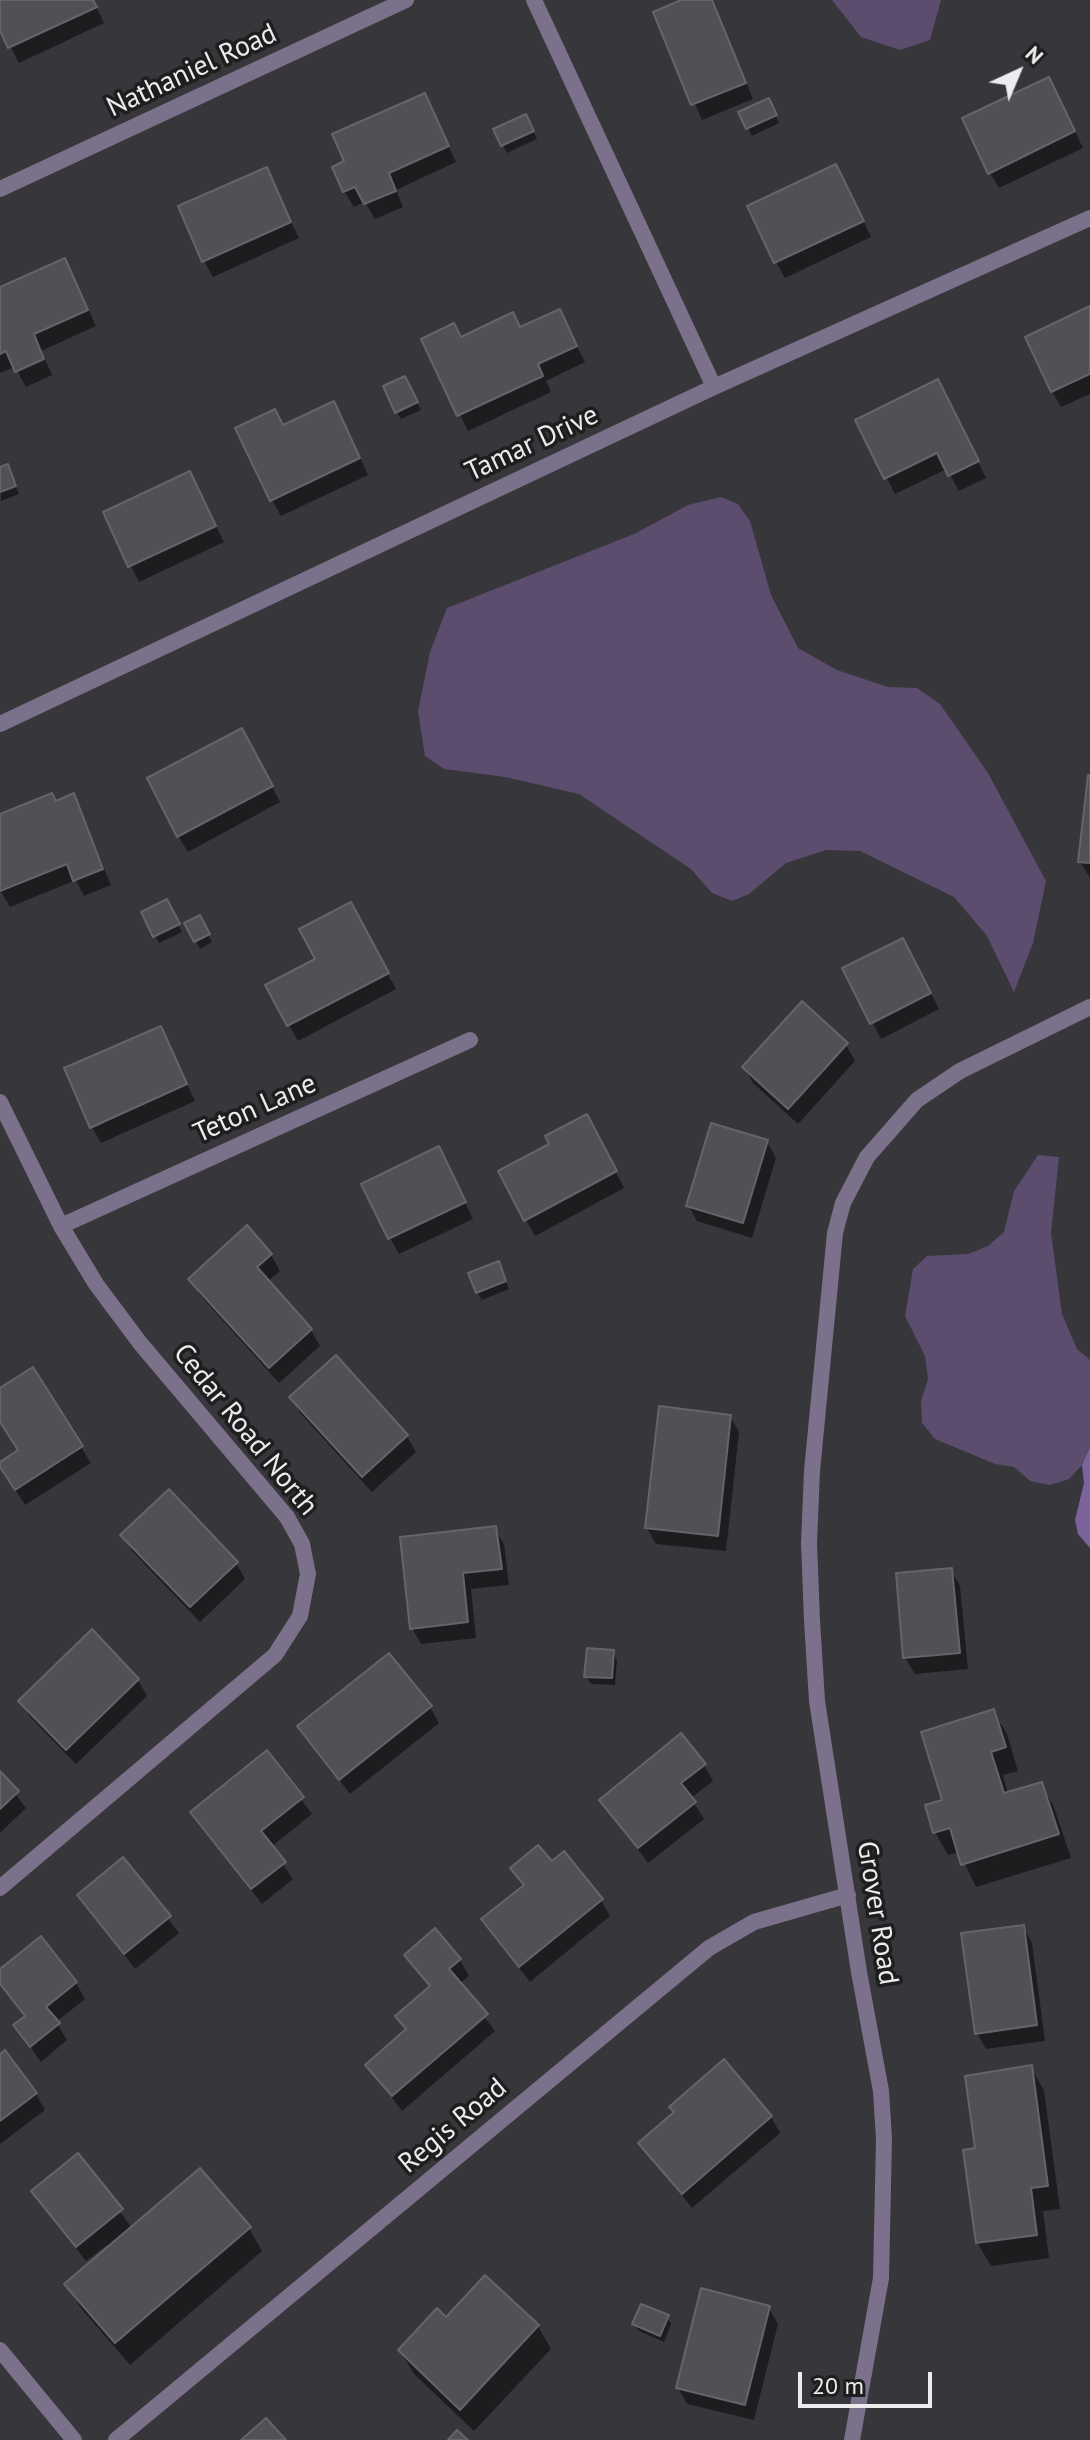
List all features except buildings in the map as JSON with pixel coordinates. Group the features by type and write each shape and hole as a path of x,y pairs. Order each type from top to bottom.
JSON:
{"street":[{"name":"Nathaniel Road","path":"0,189 406,0"},
{"path":"534,0 714,387"},
{"name":"Tamar Drive","path":"0,724 714,387 1090,218"},
{"name":"Grover Road","path":"852,2440 881,2278 884,2139 881,2091 817,1701 812,1620 809,1543 835,1233 853,1180 898,1117 938,1084 1090,1007"},
{"name":"Teton Lane","path":"61,1226 470,1040"},
{"name":"Cedar Road North","path":"0,1102 61,1226 117,1314 287,1517 305,1554 308,1585 296,1627 275,1655 0,1888"},
{"name":"Regis Road","path":"116,2440 709,1948 754,1922 848,1895"},
{"path":"0,2350 74,2440"}],"shaded area":[{"path":"832,0 941,0 930,40 900,50 861,37"},
{"path":"721,497 738,504 750,521 771,595 798,648 837,670 888,687 917,688 940,704 988,773 1046,881 1033,943 1014,992 987,936 954,897 860,851 826,850 786,863 749,894 732,901 712,893 691,869 579,794 505,777 444,769 425,756 418,711 430,652 447,608 634,534 688,505"},
{"path":"1038,1155 1059,1157 1051,1233 1062,1314 1077,1349 1090,1360 1090,1447 1082,1465 1069,1479 1050,1485 1030,1481 1014,1467 995,1464 935,1439 922,1423 921,1401 928,1379 925,1356 905,1316 913,1269 927,1256 968,1254 988,1246 1004,1232 1014,1191"},
{"path":"1090,1447 1090,1548 1078,1534 1075,1520 1084,1483 1082,1465"}]}
